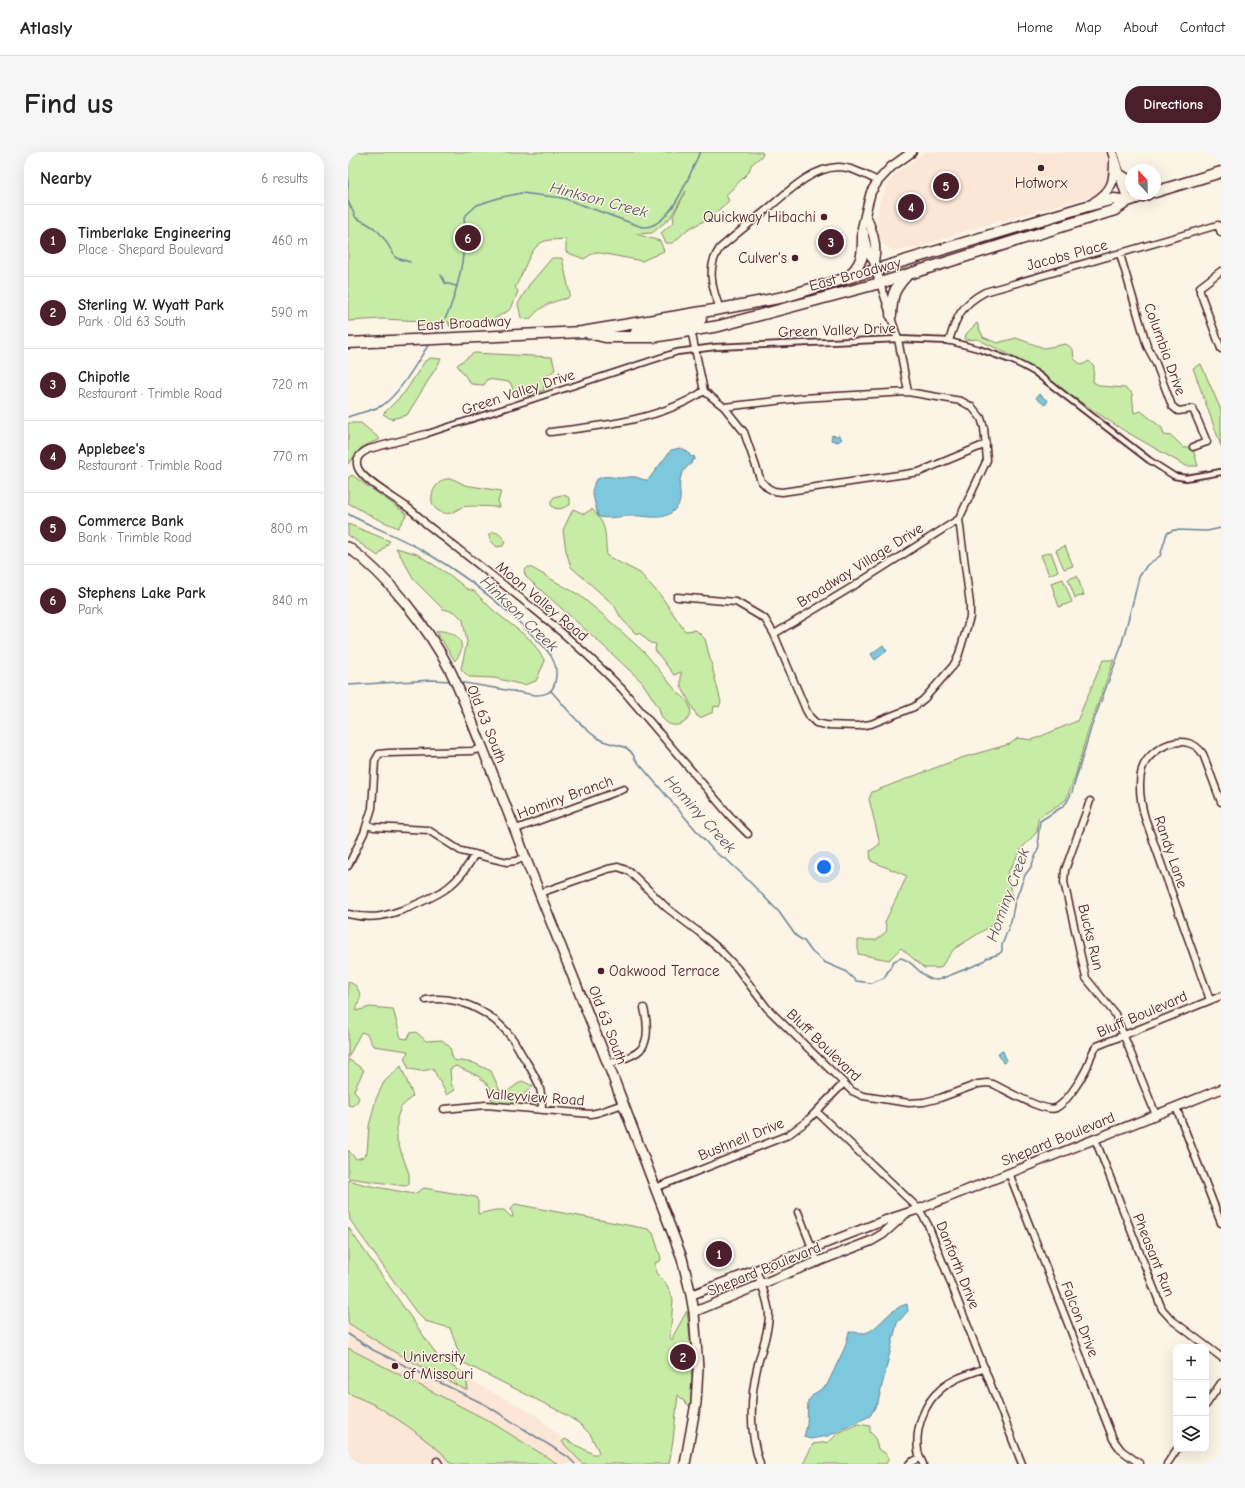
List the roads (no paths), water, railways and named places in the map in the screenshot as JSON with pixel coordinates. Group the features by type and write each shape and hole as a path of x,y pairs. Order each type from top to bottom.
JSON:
{"main road":[{"name":"East Broadway","path":"1161,190 1221,172"},
{"path":"1120,175 1125,178"},
{"name":"East Broadway","path":"348,343 582,332 720,309 784,297 848,278 875,266 1114,199 1125,200"},
{"name":"East Broadway","path":"582,332 605,337 653,337 719,326 908,275 1115,210 1128,200"},
{"path":"848,278 861,263 863,256 863,233"},
{"path":"891,315 892,297 895,290 908,275"},
{"path":"628,337 635,332 670,326 717,315 720,313 720,309"},
{"name":"Old 63 South","path":"348,547 360,556 397,592 443,657 466,705 482,748 516,829 525,857 608,1064 678,1245 694,1312 698,1369 696,1403 685,1464"}],"street":[{"path":"908,392 898,339 875,266 868,253 862,228 871,192 878,181 891,167 912,152"},
{"path":"1113,155 1125,191"},
{"path":"1084,207 1102,197 1109,188 1114,179 1113,155"},
{"path":"720,309 711,276 712,263 715,255 720,248 782,196 810,176 831,168 847,168 858,171 878,181"},
{"path":"866,215 871,226 877,251 875,266"},
{"name":"Jacobs Place","path":"949,341 954,325 962,310 973,298 985,292 1218,225 1221,233"},
{"name":"Columbia Drive","path":"1120,254 1145,340 1155,361 1172,406 1178,411 1193,409 1207,442 1194,447"},
{"path":"1221,270 1200,286 1200,292 1221,349"},
{"path":"691,330 694,350 704,391 724,407 744,432 761,481 768,488 774,491 782,492 920,472 986,444"},
{"name":"Green Valley Drive","path":"426,434 677,352 715,347 898,339 949,341 993,354 1025,367 1148,460 1174,476 1186,478 1221,472"},
{"path":"550,432 595,427 638,418 690,401 704,391"},
{"path":"676,597 736,602 765,619 769,623 810,717 816,723 826,725 858,726 871,724 914,707 924,699 953,666 958,657 970,617 970,604 959,519 987,460 986,444 981,418 972,407 961,401 908,392 802,398 724,407"},
{"name":"Moon Valley Road","path":"426,434 369,449 363,452 358,457 358,469 364,477 412,510 531,606 604,671 622,689 731,817 748,834"},
{"name":"Broadway Village Drive","path":"774,634 852,587 959,519"},
{"name":"Randy Lane","path":"1210,1000 1145,818 1142,805 1142,769 1146,762 1163,747 1173,742 1182,741 1193,744 1200,749 1203,754 1221,802"},
{"path":"348,866 367,825 373,802 375,761 379,754 472,751 482,748"},
{"name":"Hominy Branch","path":"516,829 624,789"},
{"name":"Bucks Run","path":"1090,801 1065,870 1064,882 1086,978 1115,1014 1125,1035 1156,1115"},
{"path":"367,825 374,827 428,830 458,850 507,862 516,861 525,857"},
{"path":"348,914 362,917 381,916 392,914 431,899 458,879 475,854"},
{"name":"Bluff Boulevard","path":"540,893 608,869 618,867 629,871 667,908 719,949 737,968 767,1008 852,1091 860,1096 909,1103 924,1102 973,1085 987,1083 993,1084 1045,1108 1052,1109 1063,1103 1086,1070 1095,1048 1221,996"},
{"path":"426,1000 442,999 467,1005 484,1013 502,1027 513,1039 538,1082 542,1110"},
{"path":"608,1064 635,1054 642,1048 646,1036 647,1026 644,1008"},
{"name":"Bushnell Drive","path":"655,1188 783,1138 798,1129 817,1112 844,1083"},
{"name":"Shepard Boulevard","path":"691,1295 886,1220 919,1209 1221,1089"},
{"name":"Valleyview Road","path":"444,1109 486,1105 591,1114 623,1104"},
{"path":"1176,1107 1221,1223"},
{"name":"Danforth Drive","path":"817,1112 919,1209 928,1225 1022,1464"},
{"name":"Pheasant Run","path":"1095,1139 1162,1309 1172,1320 1221,1357"},
{"name":"Falcon Drive","path":"1009,1173 1113,1439 1121,1450 1140,1464"},
{"path":"798,1212 818,1262"},
{"name":"Shepard Boulevard","path":"694,1312 871,1241 883,1234 906,1214"},
{"path":"756,1270 769,1313 765,1342 758,1365 752,1402 754,1444 760,1464"},
{"path":"923,1464 918,1451 918,1432 923,1414 930,1401 940,1389 954,1380 985,1368"},
{"path":"1209,1401 1221,1383"},
{"path":"1167,1464 1175,1452"},
{"path":"910,1464 911,1462 920,1458"}],"water":[{"path":"1039,394 1048,401 1045,405 1036,398"},
{"path":"832,435 839,435 842,439 838,442 831,440"},
{"path":"680,448 688,452 691,457 694,456 695,459 691,461 692,463 682,474 680,479 679,503 677,507 668,515 661,517 634,516 614,518 598,516 592,491 595,481 601,477 607,476 619,478 636,477 648,480 671,450"},
{"path":"883,645 887,651 875,660 871,654"},
{"path":"1003,1051 1006,1062 1003,1063 998,1053"},
{"path":"907,1304 908,1311 897,1323 878,1402 870,1416 828,1436 810,1439 804,1437 807,1425 808,1401 814,1394 827,1385 845,1347 849,1332 865,1333 870,1331 889,1314"}],"waterway":[{"name":"Hinkson Creek","path":"434,335 448,312 457,287 464,251 464,217 477,205 498,198 521,193 563,198 642,227 652,225 662,219 678,199 700,152"},
{"path":"348,182 348,187"},
{"path":"348,201 356,218 376,229 396,258 410,262"},
{"path":"441,275 445,283 456,286"},
{"name":"Hinkson Creek","path":"348,417 380,407 390,399 396,393 429,344"},
{"name":"Hinkson Creek","path":"348,514 404,540 452,568 494,600 520,623 550,655 556,670 554,686 548,693 542,695 459,682"},
{"name":"Hominy Creek","path":"551,691 579,723 592,734 599,739 625,747 629,750 713,850 727,860 742,874 779,912 796,936 804,941 812,952 824,962 845,971 856,981 871,983 884,978 894,961 901,958 906,960 927,977 938,980 981,963 987,958 999,954 1002,951 1002,945 1011,921 1015,901 1025,875 1031,867 1039,846 1038,838 1040,821 1062,807 1067,802 1072,792 1091,728 1120,650 1139,577 1147,565 1160,556 1167,533 1174,530 1207,531 1221,528"},
{"name":"Hinkson Creek","path":"348,685 432,680 451,681"},
{"name":"Hinkson Creek","path":"348,1334 373,1350 486,1405 568,1457 575,1464"}],"place":[{"name":"Hotworx","path":"1041,168"},
{"name":"Commerce Bank","path":"946,186"},
{"name":"Applebee's","path":"911,207"},
{"name":"Quickway Hibachi","path":"824,217"},
{"name":"Stephens Lake Park","path":"468,238"},
{"name":"Chipotle","path":"831,242"},
{"name":"Culver's","path":"795,258"},
{"name":"Oakwood Terrace","path":"601,971"},
{"name":"Timberlake Engineering","path":"719,1254"},
{"name":"Sterling W. Wyatt Park","path":"683,1357"},
{"name":"University of Missouri","path":"395,1366"}]}
